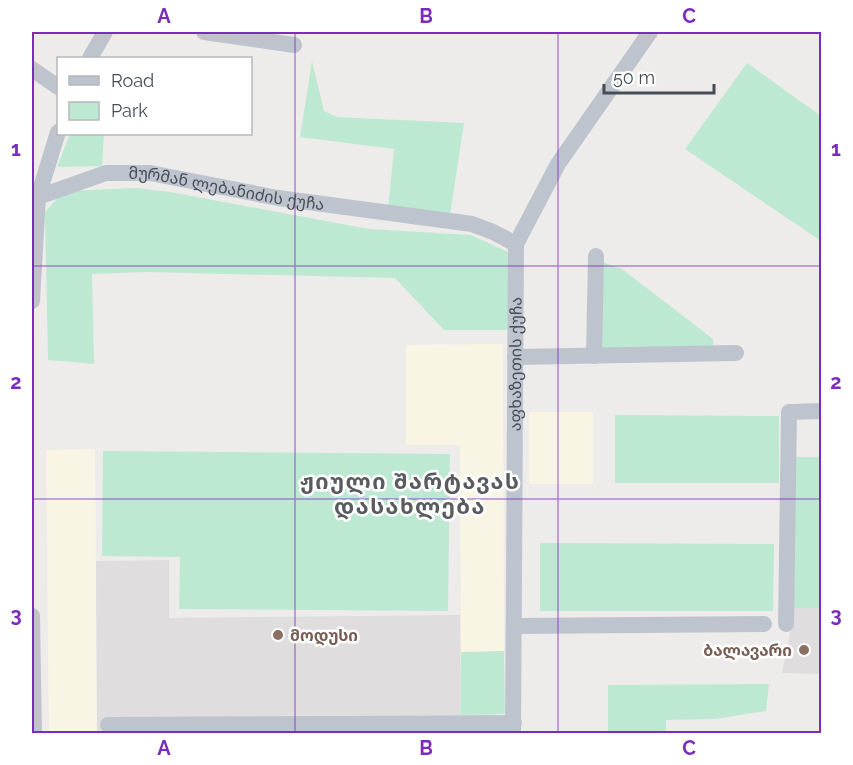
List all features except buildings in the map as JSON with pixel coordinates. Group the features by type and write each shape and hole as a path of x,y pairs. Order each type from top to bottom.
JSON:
{"street":[{"path":"91,57 105,32"},
{"path":"204,32 294,45"},
{"name":"აფხაზეთის ქუჩა","path":"513,728 516,244 558,164 650,32"},
{"path":"32,69 57,86"},
{"path":"32,301 35,195 57,135"},
{"name":"მურმან ლებანიძის ქუჩა","path":"35,195 106,173 150,173 278,198 472,224 516,244"},
{"path":"594,356 596,256"},
{"path":"515,357 736,353"},
{"path":"786,624 789,412 822,411"},
{"path":"32,616 34,734"},
{"path":"514,626 764,624"},
{"path":"108,725 270,729 513,728"}],"shaded area":[{"path":"503,344 504,651 461,652 460,445 406,445 406,345"},
{"path":"529,412 593,412 593,484 529,484"},
{"path":"95,449 97,733 49,733 46,450"},
{"name":"მოდუსი","path":"169,560 169,618 460,615 461,715 266,716 265,733 97,733 96,561"},
{"name":"ბალავარი","path":"791,608 821,608 821,674 782,673 791,628"},
{"path":"448,729 448,733 278,734 278,730"}],"green space":[{"path":"312,61 324,111 337,117 464,123 450,215 388,208 394,149 300,137"},
{"path":"747,63 821,116 821,241 685,149"},
{"path":"70,135 104,136 102,166 57,167"},
{"path":"137,188 170,192 369,229 471,235 508,252 508,330 444,330 395,278 146,272 92,274 94,364 48,360 45,212 64,191"},
{"path":"599,261 622,269 713,339 714,350 599,351"},
{"path":"615,415 779,416 779,483 615,483"},
{"path":"103,451 450,454 448,611 179,609 180,557 102,556"},
{"path":"792,457 821,457 821,608 791,608"},
{"path":"540,543 774,544 773,611 540,611"},
{"path":"504,651 505,714 461,715 461,652"},
{"path":"769,684 766,711 715,719 666,720 666,733 608,733 608,685"}],"place":[{"name":"მოდუსი","path":"278,635"},
{"name":"ბალავარი","path":"804,650"}],"district":[{"name":"ჟიული შარტავას დასახლება","path":"410,494"}]}
